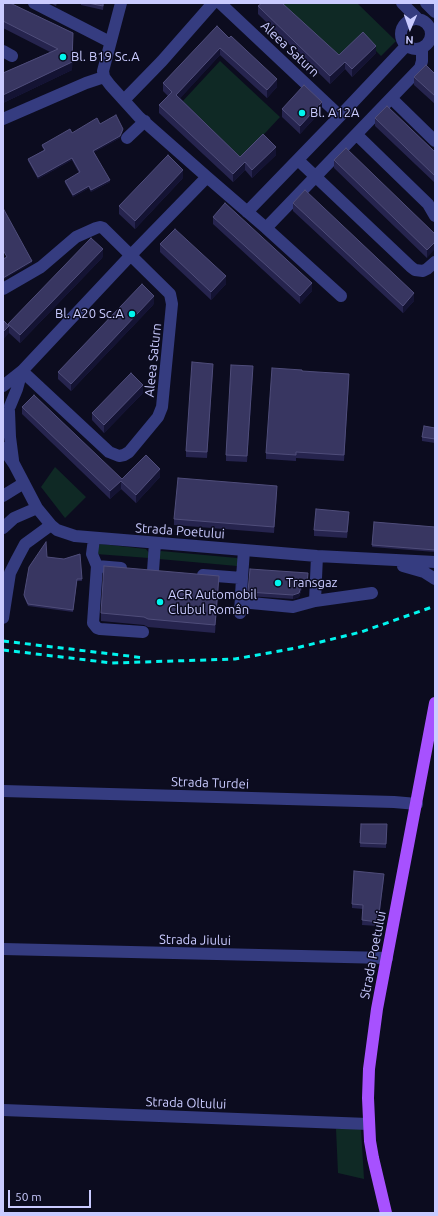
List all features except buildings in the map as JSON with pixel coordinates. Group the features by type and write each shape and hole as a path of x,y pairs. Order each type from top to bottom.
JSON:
{"main road":[{"name":"Strada Poetului","path":"386,1213 373,1158 368,1124 369,1069 376,1016 417,804 431,742 435,703"}],"street":[{"path":"34,3 110,42"},
{"path":"121,3 103,71 104,77 110,85 145,121 341,296"},
{"path":"124,100 162,61 213,3"},
{"name":"Aleea Saturn","path":"220,3 340,116"},
{"path":"402,3 418,19 428,25 433,34 422,48 414,49 406,46 401,38 402,28 408,21 418,19"},
{"path":"426,3 435,12"},
{"path":"248,212 406,46"},
{"path":"266,228 420,68 422,61 422,48"},
{"path":"3,119 86,83 104,77"},
{"path":"391,98 435,141"},
{"path":"127,138 145,121"},
{"path":"356,135 428,204 435,216"},
{"path":"298,160 415,270 423,271 435,262"},
{"path":"3,386 22,371 130,256 207,177"},
{"name":"Aleea Saturn","path":"3,289 42,267 71,240 96,228 103,228 170,294 172,304 162,407 158,417 129,452 124,455 119,456 110,452 22,371"},
{"path":"7,412 17,389 22,371"},
{"name":"Strada Poetului","path":"3,393 9,400 7,412 14,464"},
{"name":"Strada Poetului","path":"3,448 14,464 37,508 57,530 75,536 317,556 435,562"},
{"path":"3,496 24,483"},
{"path":"3,528 14,518 37,508"},
{"path":"3,618 10,573 24,544 51,525"},
{"path":"94,538 92,554 97,566 92,620 94,626 100,629 143,632"},
{"path":"155,543 149,570 168,572"},
{"path":"240,614 244,550"},
{"path":"315,601 317,556"},
{"name":"Strada Poetului","path":"381,560 424,572 435,579"},
{"path":"97,566 129,569"},
{"path":"190,574 242,578"},
{"path":"251,603 293,607 315,601 372,593"},
{"name":"Strada Turdei","path":"3,790 394,802 417,804"},
{"name":"Strada Jiului","path":"3,949 387,958"},
{"name":"Strada Oltului","path":"3,1110 368,1124"}],"green space":[{"path":"277,3 357,3 396,41 381,56 362,37 339,61"},
{"path":"220,61 280,117 241,159 181,103"},
{"path":"55,467 86,497 65,518 41,487"},
{"path":"101,544 146,549 149,553 149,558 96,554 98,546"},
{"path":"161,551 237,558 240,560 237,566 159,559 158,553"},
{"path":"336,1129 361,1129 364,1179 338,1173"}],"railway":[{"path":"3,650 112,663 235,659 296,648 361,632 435,606"},
{"path":"3,641 145,658"}],"place":[{"name":"Bl. B19 Sc.A","path":"63,57"},
{"name":"Bl. A12A","path":"302,113"},
{"name":"Bl. A20 Sc.A","path":"132,314"},
{"name":"Transgaz","path":"278,583"},
{"name":"ACR Automobil Clubul Român","path":"160,602"}]}
